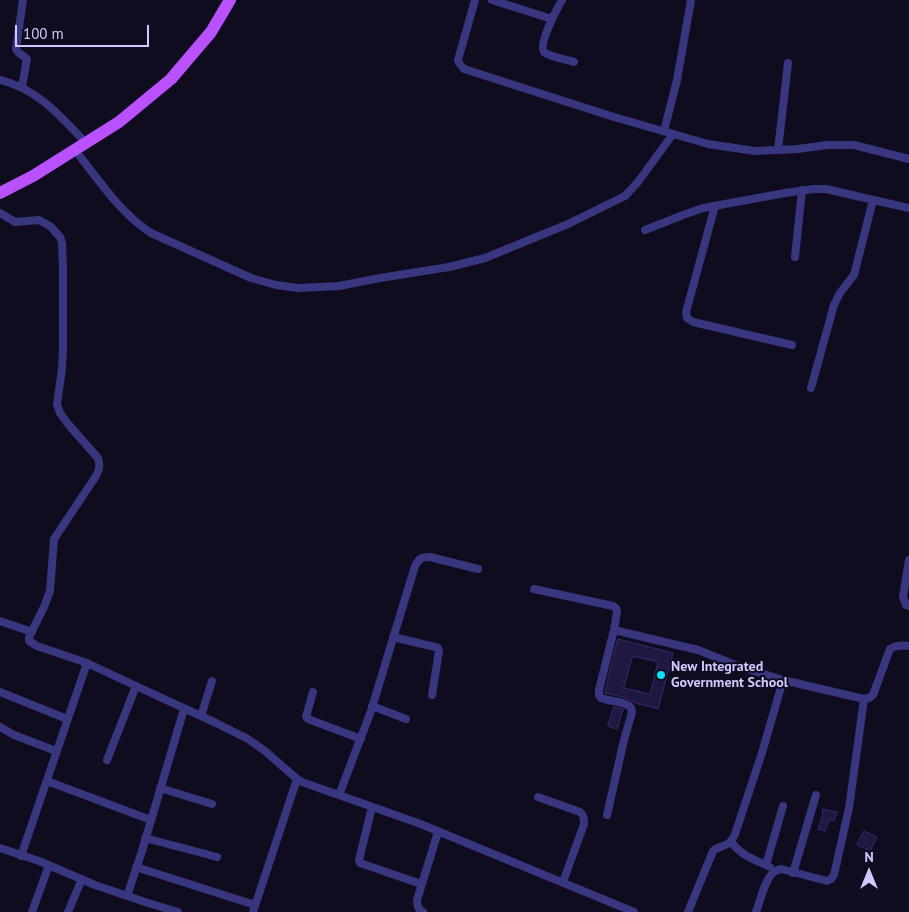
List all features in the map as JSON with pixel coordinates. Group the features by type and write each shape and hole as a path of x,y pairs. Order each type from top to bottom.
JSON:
{"main road":[{"path":"0,194 33,176 119,122 171,80 211,32 230,0"}],"street":[{"path":"22,87 27,59 16,50 24,0"},
{"path":"475,0 458,60 458,63 464,68 614,117 708,144 755,151 827,145 854,145 909,158"},
{"path":"492,0 552,19"},
{"path":"562,0 542,45 544,52 547,54 574,62"},
{"path":"664,131 677,80 691,0"},
{"path":"778,150 788,63"},
{"path":"0,80 22,87 45,102 81,146 122,210 138,225 151,233 251,278 276,285 298,288 339,286 458,265 485,258 568,224 625,196 638,182 673,134"},
{"path":"645,230 703,208 802,190 826,189 909,208"},
{"path":"795,258 802,190"},
{"path":"811,388 834,304 854,275 873,200"},
{"path":"715,206 686,312 686,318 694,322 792,345"},
{"path":"0,213 15,222 39,220 50,226 60,237 63,268 63,348 57,404 60,413 98,458 100,464 100,469 96,476 54,539 50,591 29,640 37,646 87,663 248,739 302,782 438,832 634,912"},
{"path":"339,795 361,739 419,559 430,557 478,569"},
{"path":"909,560 903,596 906,605 909,606"},
{"path":"534,588 616,608 614,630 599,694 601,698 607,701 628,705 632,712 607,815"},
{"path":"0,621 32,632"},
{"path":"614,630 698,650 738,666 783,680 864,699 874,695 890,649 899,645 909,646"},
{"path":"393,637 438,648 432,695"},
{"path":"21,856 87,663"},
{"path":"688,912 713,851 716,847 731,841 735,834 783,680"},
{"path":"201,716 212,681"},
{"path":"107,760 136,686"},
{"path":"0,692 67,719"},
{"path":"313,692 306,716 308,719 361,739"},
{"path":"731,841 743,854 776,870 793,872 827,881 831,879 834,875 849,808 864,699"},
{"path":"372,706 406,719"},
{"path":"127,896 184,709"},
{"path":"0,727 14,735 56,751"},
{"path":"136,867 254,908 296,779"},
{"path":"47,782 151,820"},
{"path":"160,788 212,804"},
{"path":"793,872 816,795"},
{"path":"538,797 580,812 583,815 584,824 563,882"},
{"path":"766,865 783,806"},
{"path":"372,807 359,860 360,863 422,884"},
{"path":"423,912 417,906 417,900 438,832"},
{"path":"146,838 217,857"},
{"path":"0,848 127,896 178,912"},
{"path":"32,912 49,866"},
{"path":"756,912 768,879 776,870"},
{"path":"68,912 82,879"}],"building":[{"name":"New Integrated Government School","path":"618,639 673,653 658,709 605,693","holes":["633,656 658,662 650,694 624,688"]},
{"path":"614,707 623,709 617,729 608,726"},
{"path":"823,809 837,812 834,821 829,820 825,831 818,829"},
{"path":"864,831 877,837 870,851 857,845"}],"place":[{"name":"New Integrated Government School","path":"661,675"}]}
